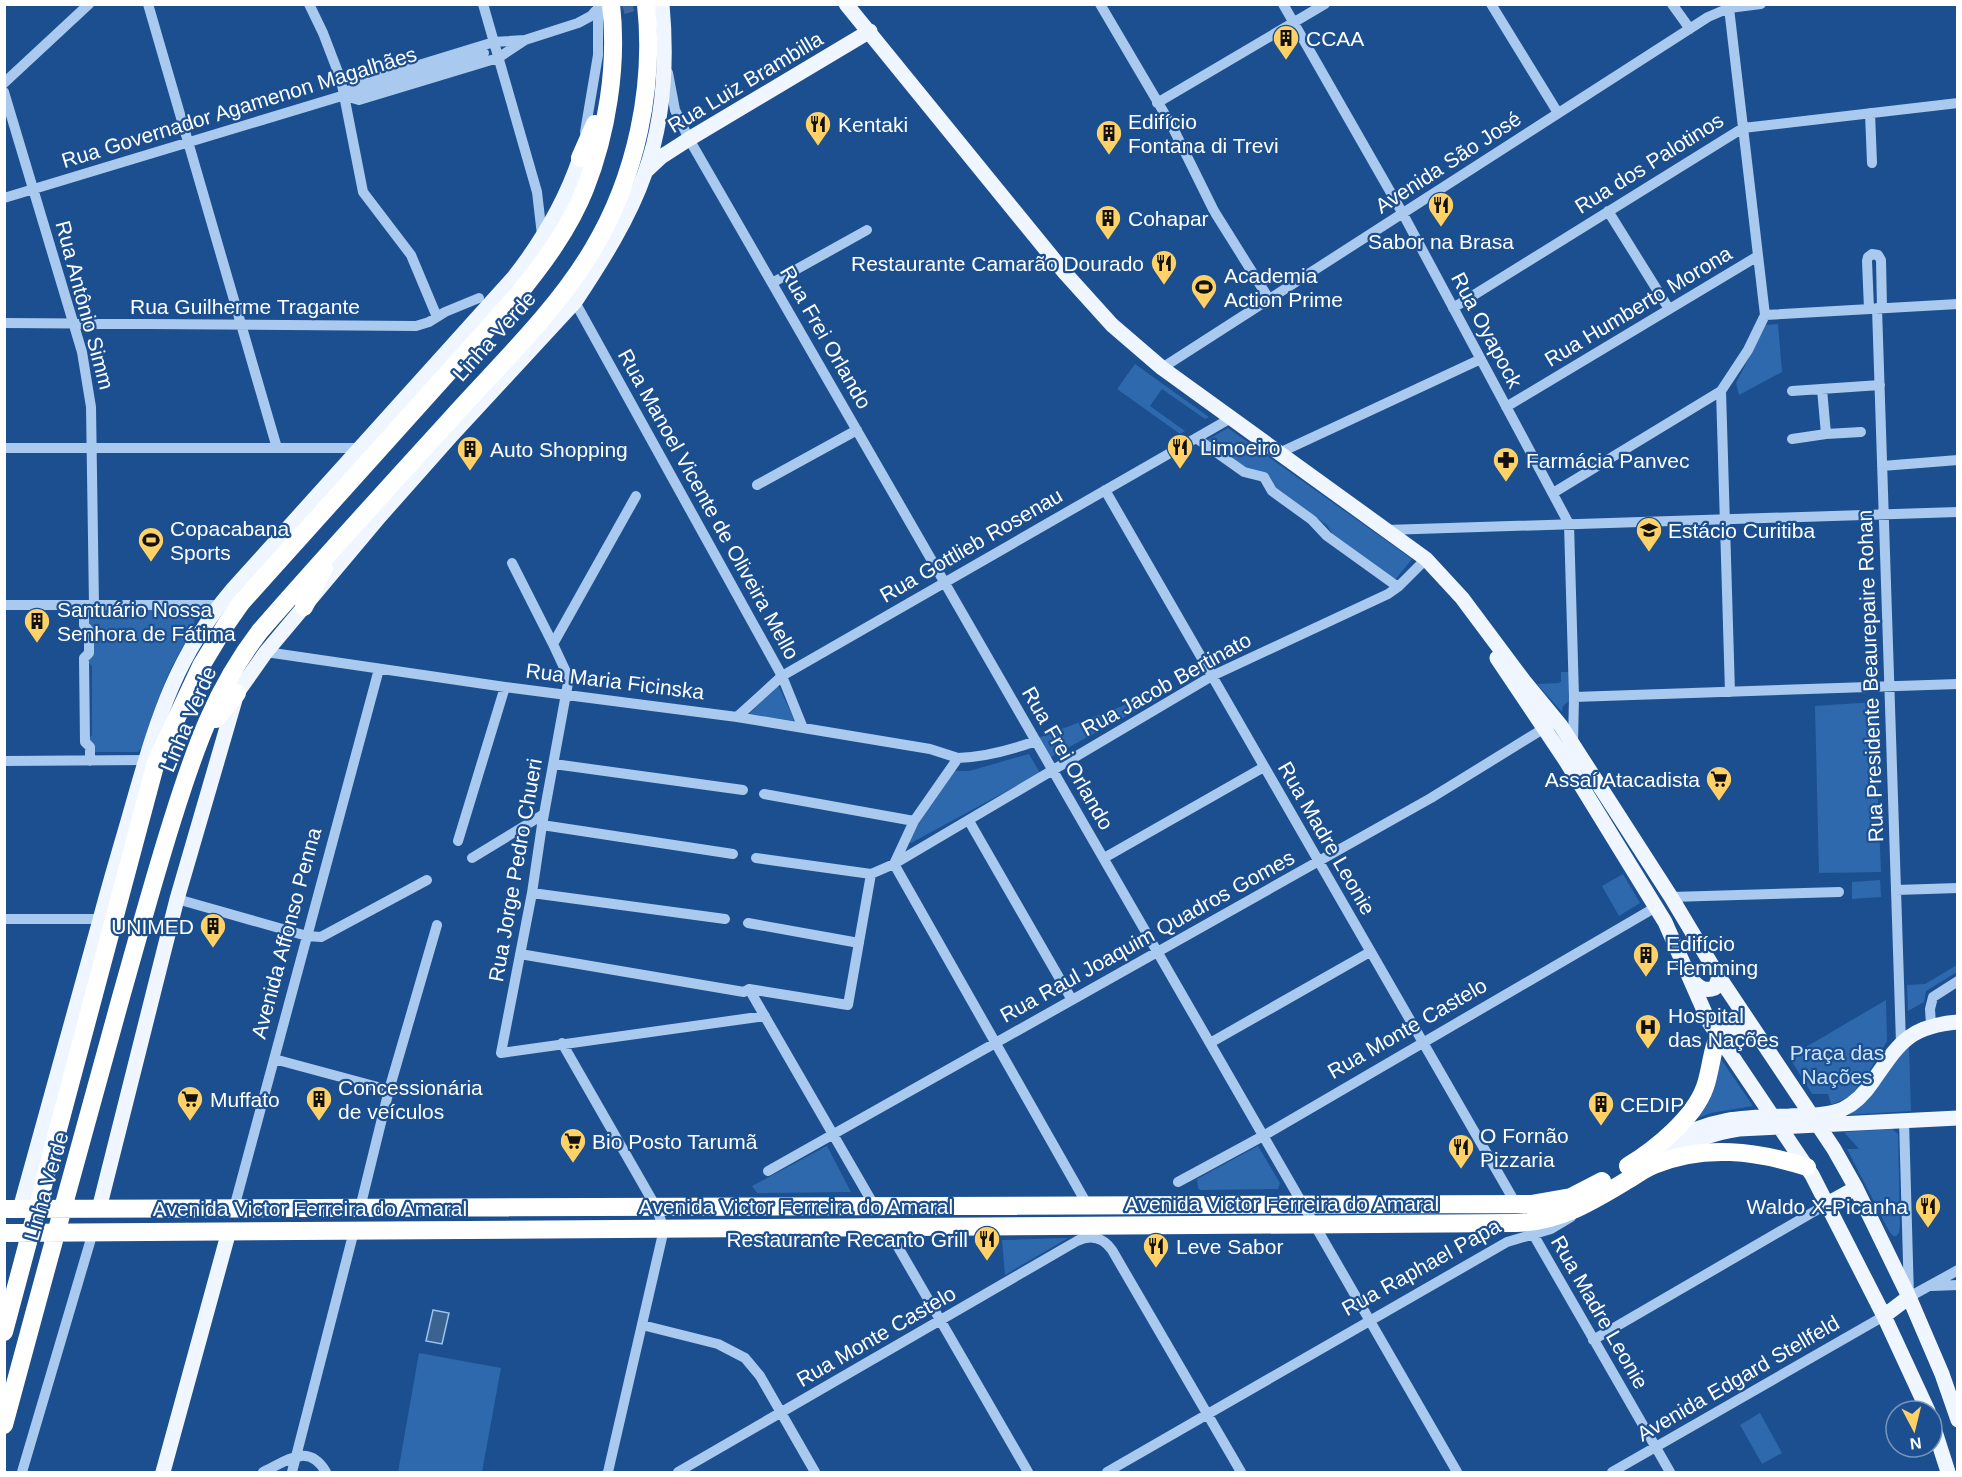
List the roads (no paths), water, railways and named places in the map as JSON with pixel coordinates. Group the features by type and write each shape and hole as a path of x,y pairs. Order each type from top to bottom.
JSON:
{"highway":[{"name":"Linha Verde","path":"4,1425 157,869 199,739 223,688 260,630 532,329 575,276 593,249 619,197 637,138 647,71 646,4"},
{"name":"Linha Verde","path":"4,1332 156,762 201,666 226,623 241,603 516,297 547,258 569,221 585,190 599,144 609,92 613,54 602,6"},
{"path":"580,158 609,92"},
{"path":"304,607 334,548"},
{"path":"199,739 237,693"},
{"path":"1652,1159 1705,1088 1718,1037"},
{"path":"1652,1159 1724,1151 1765,1155 1807,1167"},
{"name":"Rua Raphael Papa","path":"1578,1201 1597,1185 1652,1159"},
{"name":"Avenida Victor Ferreira do Amaral","path":"12,1209 1515,1204 1578,1201"},
{"name":"Avenida Victor Ferreira do Amaral","path":"4,1233 1501,1224 1544,1221 1578,1201"}],"main road":[{"path":"850,6 1079,290 1129,341 1162,368 1426,559 1452,586 1524,681 1553,714 1671,897 1756,1035 1834,1149 1856,1188 1909,1297 1942,1374 1958,1420"},
{"name":"Linha Verde","path":"99,1209 177,898 237,693 266,652 451,436 575,302 618,232 645,172 656,127 664,56 664,8"},
{"name":"Rua Luiz Brambilla","path":"645,172 661,157 689,139 870,31"},
{"name":"Linha Verde","path":"12,1209 146,760 162,711 180,668 196,638 219,605 494,301 543,239 565,198 580,158"},
{"path":"1473,613 1490,648 1569,766 1656,907 1671,933 1703,1012 1718,1037 1807,1167 1884,1316 1922,1399"},
{"path":"1689,977 1699,987 1710,990 1715,988 1719,977"},
{"path":"1798,1121 1835,1112 1853,1104 1865,1092 1901,1043 1919,1030 1931,1025 1958,1022"},
{"path":"1718,1037 1733,1027 1747,1029 1756,1035"},
{"name":"Rua Raphael Papa","path":"1652,1159 1685,1133 1710,1123 1734,1118 1798,1121"},
{"path":"1798,1121 1958,1118"},
{"path":"1827,1204 1856,1188"},
{"path":"163,1473 229,1231"},
{"path":"1884,1316 1909,1297"}],"street":[{"path":"4,83 89,4"},
{"path":"148,4 277,448"},
{"path":"309,4 333,57 345,96 363,192 411,255 437,317"},
{"path":"483,4 537,192 543,239"},
{"path":"1100,4 1173,128 1214,211 1269,299"},
{"name":"Rua Oyapock","path":"1283,4 1403,213 1569,524 1574,697 1573,743"},
{"path":"1158,103 1325,4"},
{"path":"1491,4 1558,113"},
{"path":"1672,4 1689,29"},
{"name":"Avenida São José","path":"1162,368 1715,13 1729,8 1761,4"},
{"path":"345,96 357,84 494,42 525,40 578,23 591,16 602,6"},
{"name":"Linha Verde","path":"580,158 597,66 602,6"},
{"path":"1552,494 1721,392 1748,350 1765,315 1729,8"},
{"path":"578,23 592,25 599,30"},
{"path":"345,96 359,100 498,58 525,40"},
{"name":"Rua Governador Agamenon Magalhães","path":"4,198 484,53"},
{"name":"Rua Frei Orlando","path":"664,56 675,110 689,139 1457,1473"},
{"name":"Rua Antônio Simm","path":"4,92 90,388 92,448 89,605 84,625 89,630 89,653 84,658 85,742 90,747 90,761"},
{"name":"Rua dos Palotinos","path":"1454,308 1743,128 1958,103"},
{"path":"1870,114 1872,163"},
{"path":"537,192 546,200 565,198"},
{"path":"1608,211 1669,309"},
{"path":"772,283 867,230"},
{"name":"Rua Humberto Morona","path":"1506,407 1758,256"},
{"name":"Rua Guilherme Tragante","path":"4,323 416,326 479,298"},
{"name":"Rua Manoel Vicente de Oliveira Mello","path":"575,302 782,676 803,728"},
{"path":"1765,315 1958,304"},
{"name":"Rua Presidente Beaurepaire Rohan","path":"1876,309 1901,1043"},
{"path":"1279,453 1481,359"},
{"path":"1792,392 1880,386"},
{"path":"1822,389 1826,434"},
{"path":"1721,392 1730,692"},
{"name":"Rua Gottlieb Rosenau","path":"737,717 782,676 1231,418"},
{"path":"757,485 857,430"},
{"path":"1792,439 1861,432"},
{"path":"1196,438 1244,472 1264,477 1272,491 1308,517 1327,536 1398,587"},
{"path":"4,448 362,448"},
{"path":"1882,466 1958,460"},
{"name":"Rua Madre Leonie","path":"1105,490 1515,1204"},
{"path":"553,644 636,496"},
{"path":"1386,530 1958,512"},
{"name":"Rua Jacob Bertinato","path":"872,874 969,821 1212,676 1388,594 1426,559"},
{"name":"Rua Jorge Pedro Chueri","path":"512,563 553,644 567,675 568,683 532,893 501,1053 562,1043"},
{"path":"4,605 219,605"},
{"name":"Rua Maria Ficinska","path":"266,652 506,687 737,717 930,749 957,758"},
{"name":"Avenida Affonso Penna","path":"234,1208 379,669"},
{"path":"1574,697 1958,684"},
{"path":"458,841 506,687"},
{"name":"Rua Raul Joaquim Quadros Gomes","path":"768,1171 1431,798 1543,729"},
{"path":"1036,741 974,758 957,758 914,821 894,864 1088,1206"},
{"path":"4,761 146,760"},
{"path":"554,764 743,790"},
{"path":"1104,858 1264,766"},
{"path":"764,794 914,821"},
{"path":"472,858 543,819 733,854"},
{"path":"969,821 1072,1000"},
{"path":"520,954 744,992 749,989 848,1005 872,874 756,858"},
{"path":"177,898 307,936 321,936 331,933 428,880"},
{"path":"1896,890 1958,888"},
{"path":"1671,897 1839,892"},
{"path":"532,893 725,919"},
{"name":"Rua Monte Castelo","path":"1178,1182 1263,1136 1656,907"},
{"path":"4,919 100,919"},
{"path":"748,923 859,943"},
{"path":"360,1208 389,1090 437,925"},
{"path":"1210,1043 1370,952"},
{"path":"1931,1025 1930,1009 1933,997 1958,981"},
{"path":"749,989 875,1206"},
{"path":"608,1473 664,1229 656,1207 562,1043 765,1016"},
{"path":"274,1059 389,1090"},
{"path":"1904,1120 1909,1297 1958,1270"},
{"name":"Rua Raphael Papa","path":"1107,1473 1510,1241 1560,1224 1578,1201"},
{"path":"1593,1340 1827,1204"},
{"path":"1501,1224 1506,1225 1509,1229 1510,1241"},
{"path":"887,1228 1028,1473"},
{"path":"292,1473 354,1231"},
{"path":"22,1473 93,1232"},
{"name":"Rua Madre Leonie","path":"1533,1234 1670,1473"},
{"name":"Rua Monte Castelo","path":"678,1473 1077,1241 1094,1237 1105,1241 1112,1250 1207,1415"},
{"path":"1929,1286 1958,1285"},
{"name":"Avenida Edgard Stellfeld","path":"1612,1473 1884,1316"},
{"path":"642,1326 718,1344 733,1350 753,1366 815,1473"},
{"path":"1207,1415 1240,1473"},
{"path":"263,1473 297,1456 311,1456 326,1473"}],"tunnel":[{"path":"609,14 640,4"}],"place":[{"name":"CCAA","path":"1286,61"},
{"name":"Kentaki","path":"818,147"},
{"name":"Edifício Fontana di Trevi","path":"1109,156"},
{"name":"Sabor na Brasa","path":"1441,228"},
{"name":"Cohapar","path":"1108,241"},
{"name":"Restaurante Camarão Dourado","path":"1164,286"},
{"name":"Academia Action Prime","path":"1204,310"},
{"name":"Limoeiro","path":"1180,470"},
{"name":"Auto Shopping","path":"470,472"},
{"name":"Farmácia Panvec","path":"1506,483"},
{"name":"Estácio Curitiba","path":"1649,553"},
{"name":"Copacabana Sports","path":"151,563"},
{"name":"Santuário Nossa Senhora de Fátima","path":"37,644"},
{"name":"Assaí Atacadista","path":"1719,802"},
{"name":"UNIMED","path":"213,949"},
{"name":"Edifício Flemming","path":"1646,978"},
{"name":"Hospital das Nações","path":"1648,1050"},
{"name":"Muffato","path":"190,1122"},
{"name":"Concessionária de veículos","path":"319,1122"},
{"name":"CEDIP","path":"1601,1127"},
{"name":"Bio Posto Tarumã","path":"573,1164"},
{"name":"O Fornão Pizzaria","path":"1461,1170"},
{"name":"Waldo X-Picanha","path":"1928,1229"},
{"name":"Restaurante Recanto Grill","path":"987,1262"},
{"name":"Leve Sabor","path":"1156,1269"}],"park label":[{"name":"Praça das Nações","path":"1837,1064"}]}
